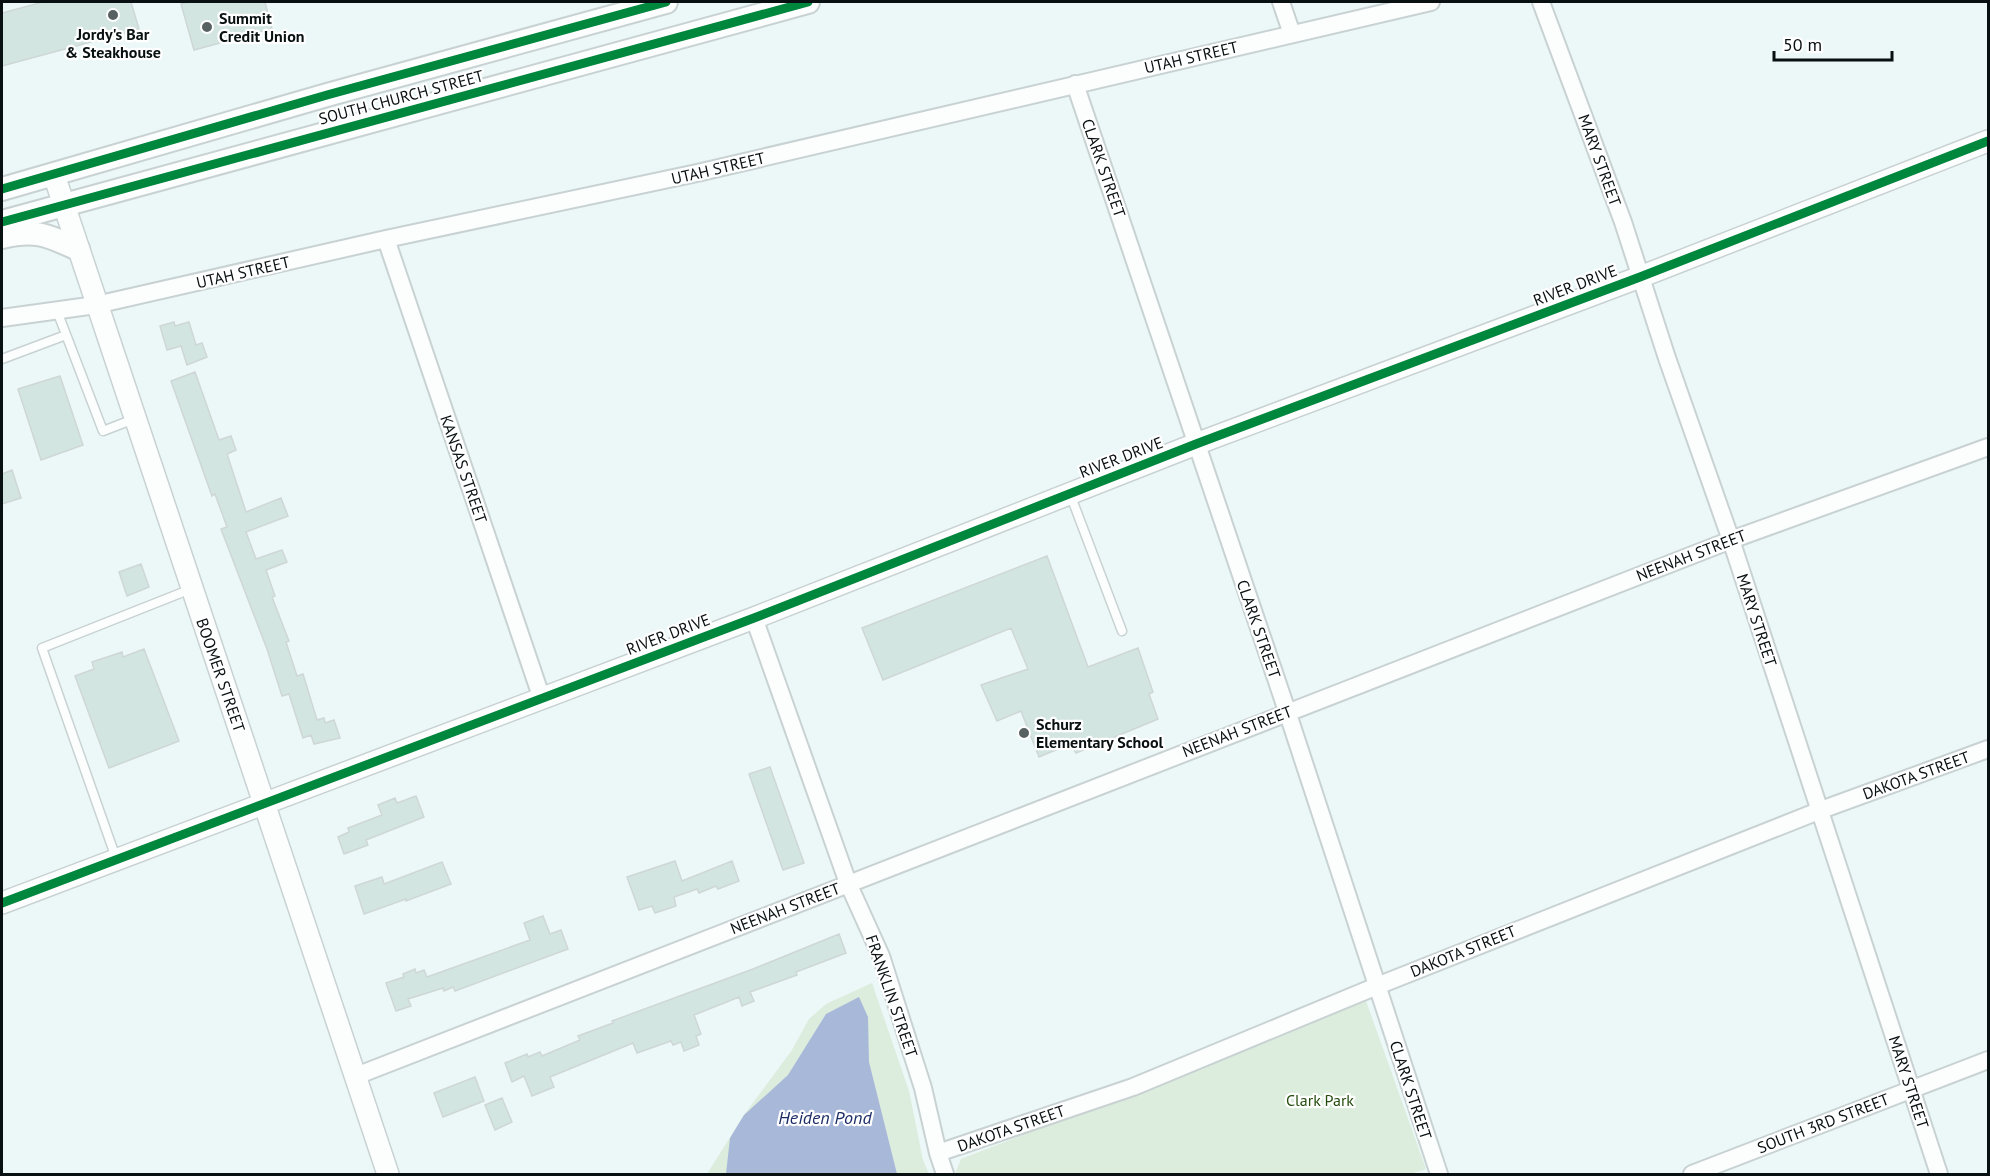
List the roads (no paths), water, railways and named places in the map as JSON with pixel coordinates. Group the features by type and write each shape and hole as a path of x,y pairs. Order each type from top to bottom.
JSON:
{"main road":[{"name":"SOUTH CHURCH STREET","path":"2,189 327,95 666,2"},
{"name":"SOUTH CHURCH STREET","path":"2,222 808,2"},
{"path":"2,237 31,232 44,234 78,249"}],"street":[{"path":"1281,2 1292,34"},
{"name":"UTAH STREET","path":"2,318 96,305 386,239 697,173 1431,2"},
{"name":"MARY STREET","path":"1540,2 1623,222 1821,810 1939,1174"},
{"name":"CLARK STREET","path":"1075,84 1287,711 1439,1174"},
{"name":"RIVER DRIVE","path":"2,903 754,618 1196,444 1640,277 1989,141"},
{"name":"BOOMER STREET","path":"54,175 388,1174"},
{"name":"KANSAS STREET","path":"386,239 542,699"},
{"name":"NEENAH STREET","path":"356,1076 1287,711 1731,540 1989,447"},
{"name":"FRANKLIN STREET","path":"754,618 848,883 881,956 923,1088 945,1174"},
{"name":"DAKOTA STREET","path":"938,1153 1133,1087 1377,986 1821,810 1989,749"},
{"name":"SOUTH 3RD STREET","path":"1692,1174 1989,1059"}],"lane":[{"path":"57,310 103,431 134,418"},
{"path":"2,358 66,335"},
{"path":"1070,493 1122,631"},
{"path":"117,860 42,648 192,589"}],"water":[{"name":"Heiden Pond","path":"859,997 868,1017 869,1062 897,1174 726,1174 730,1138 744,1115 788,1075 826,1014"}],"place":[{"name":"Jordy's Bar & Steakhouse","path":"113,15"},
{"name":"Summit Credit Union","path":"207,27"},
{"name":"Schurz Elementary School","path":"1024,733"}],"park label":[{"name":"Clark Park","path":"1320,1100"}]}
